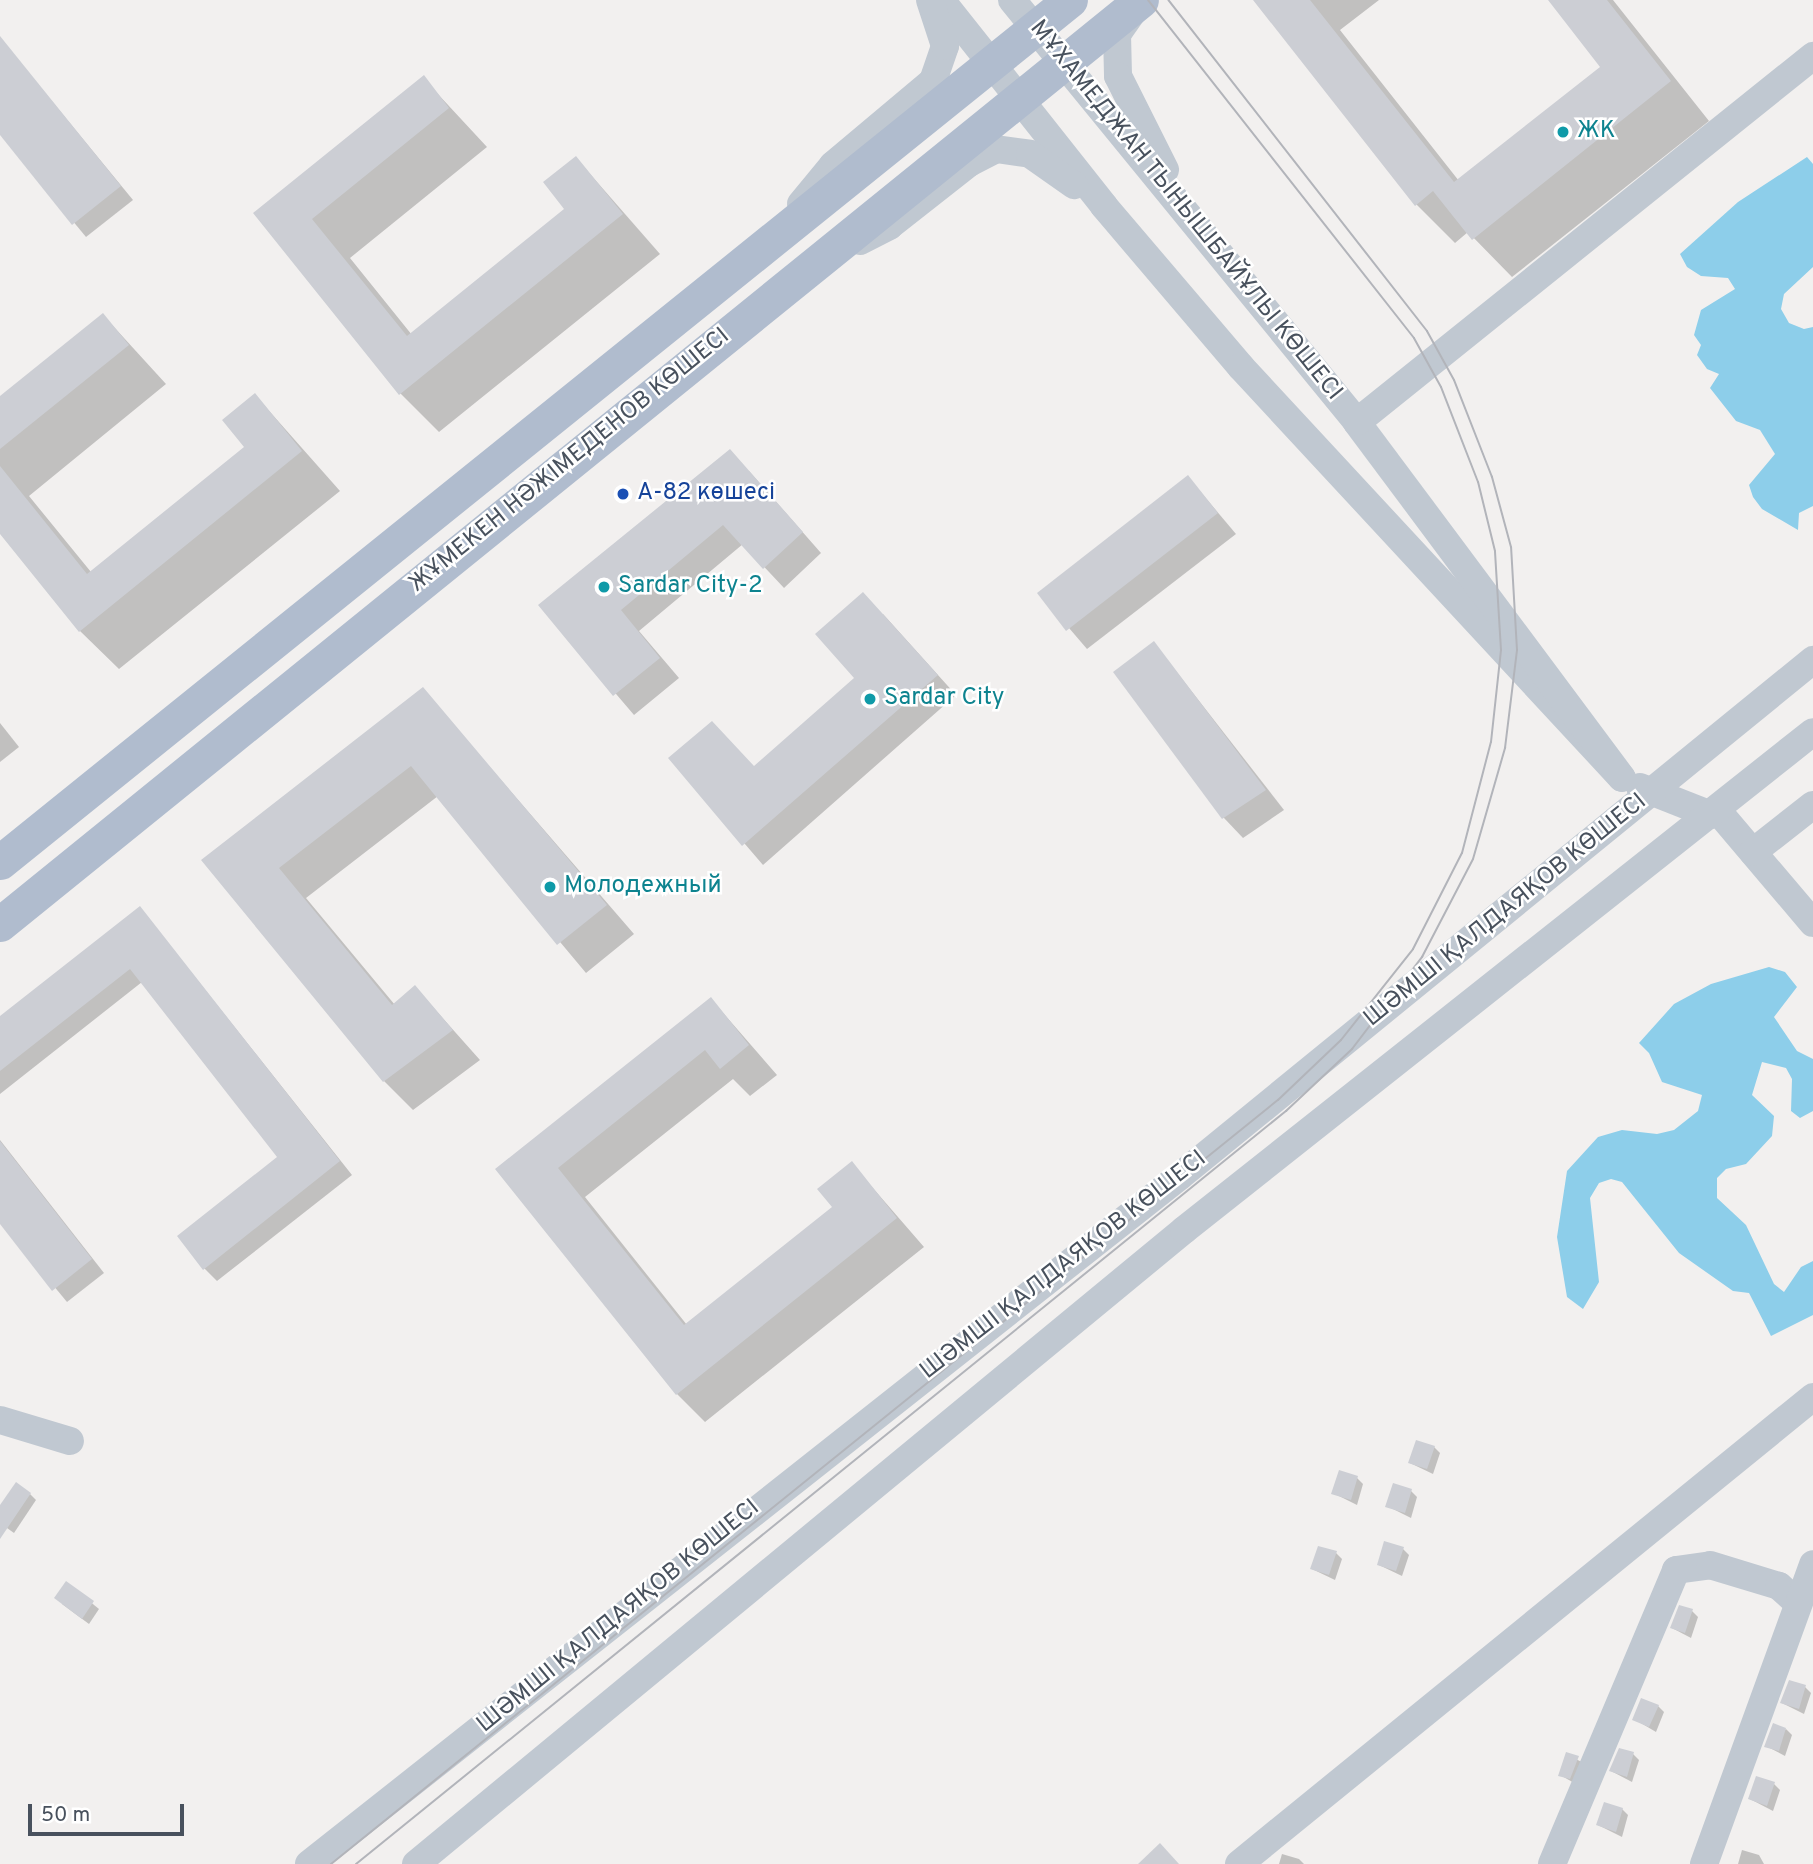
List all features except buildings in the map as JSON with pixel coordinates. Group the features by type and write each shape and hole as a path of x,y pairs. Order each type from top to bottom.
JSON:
{"main road":[{"name":"ЖҰМЕКЕН НӘЖІМЕДЕНОВ КӨШЕСІ","path":"0,862 782,228 1070,0"},
{"name":"ЖҰМЕКЕН НӘЖІМЕДЕНОВ КӨШЕСІ","path":"0,924 1141,0"},
{"path":"416,525 445,562"}],"street":[{"path":"782,228 833,164 933,82 944,46 930,0"},
{"path":"942,0 1104,206 1241,367 1622,778 1652,793 1714,812 1753,852 1813,923"},
{"name":"МҰХАМЕДЖАН ТЫНЫШБАЙҰЛЫ КӨШЕСІ","path":"1012,0 1357,422 1622,778"},
{"path":"1141,0 1117,34 1118,76 1182,207"},
{"path":"1357,422 1813,56"},
{"path":"814,264 890,226 969,163 996,149 1030,153 1104,206"},
{"name":"ШӘМШІ ҚАЛДАЯҚОВ КӨШЕСІ","path":"309,1864 1180,1175 1813,660"},
{"name":"ШӘМШІ ҚАЛДАЯҚОВ КӨШЕСІ","path":"416,1864 1184,1230 1813,732"},
{"path":"1753,852 1813,805"},
{"path":"1239,1864 1813,1397"},
{"path":"0,1420 70,1441"},
{"path":"1704,1864 1813,1564"},
{"path":"1552,1864 1676,1570 1710,1565 1779,1586 1798,1603"}],"water":[{"path":"1807,157 1813,164 1813,267 1784,294 1781,309 1789,323 1804,329 1813,327 1813,506 1799,513 1798,530 1762,509 1753,497 1749,485 1775,454 1760,430 1736,421 1710,388 1719,374 1707,369 1697,355 1701,345 1694,335 1701,310 1735,289 1728,278 1701,276 1687,267 1680,254 1738,202"},
{"path":"1769,967 1785,972 1797,987 1774,1017 1797,1051 1813,1059 1813,1111 1800,1118 1791,1111 1792,1079 1786,1068 1762,1062 1752,1095 1774,1116 1772,1136 1746,1164 1726,1169 1717,1178 1717,1198 1746,1225 1774,1284 1784,1292 1801,1267 1813,1261 1813,1315 1771,1336 1749,1293 1733,1291 1679,1253 1622,1182 1611,1179 1599,1183 1590,1198 1599,1282 1583,1309 1567,1297 1557,1237 1567,1171 1598,1137 1622,1130 1657,1134 1674,1130 1698,1111 1702,1095 1662,1082 1649,1053 1639,1043 1674,1004 1711,984"}],"tram line":[{"path":"331,1864 1278,1100 1341,1040 1413,949 1462,853 1491,742 1501,650 1495,551 1478,482 1441,387 1414,338 1148,0"},
{"path":"356,1864 1286,1111 1352,1049 1422,957 1473,859 1505,748 1517,650 1511,547 1492,477 1454,380 1427,331 1168,0"}],"place":[{"name":"ЖК","path":"1563,132"},
{"name":"A-82 көшесі","path":"623,494"},
{"name":"Sardar City-2","path":"604,587"},
{"name":"Sardar City","path":"870,699"},
{"name":"Молодежный","path":"550,887"}]}
